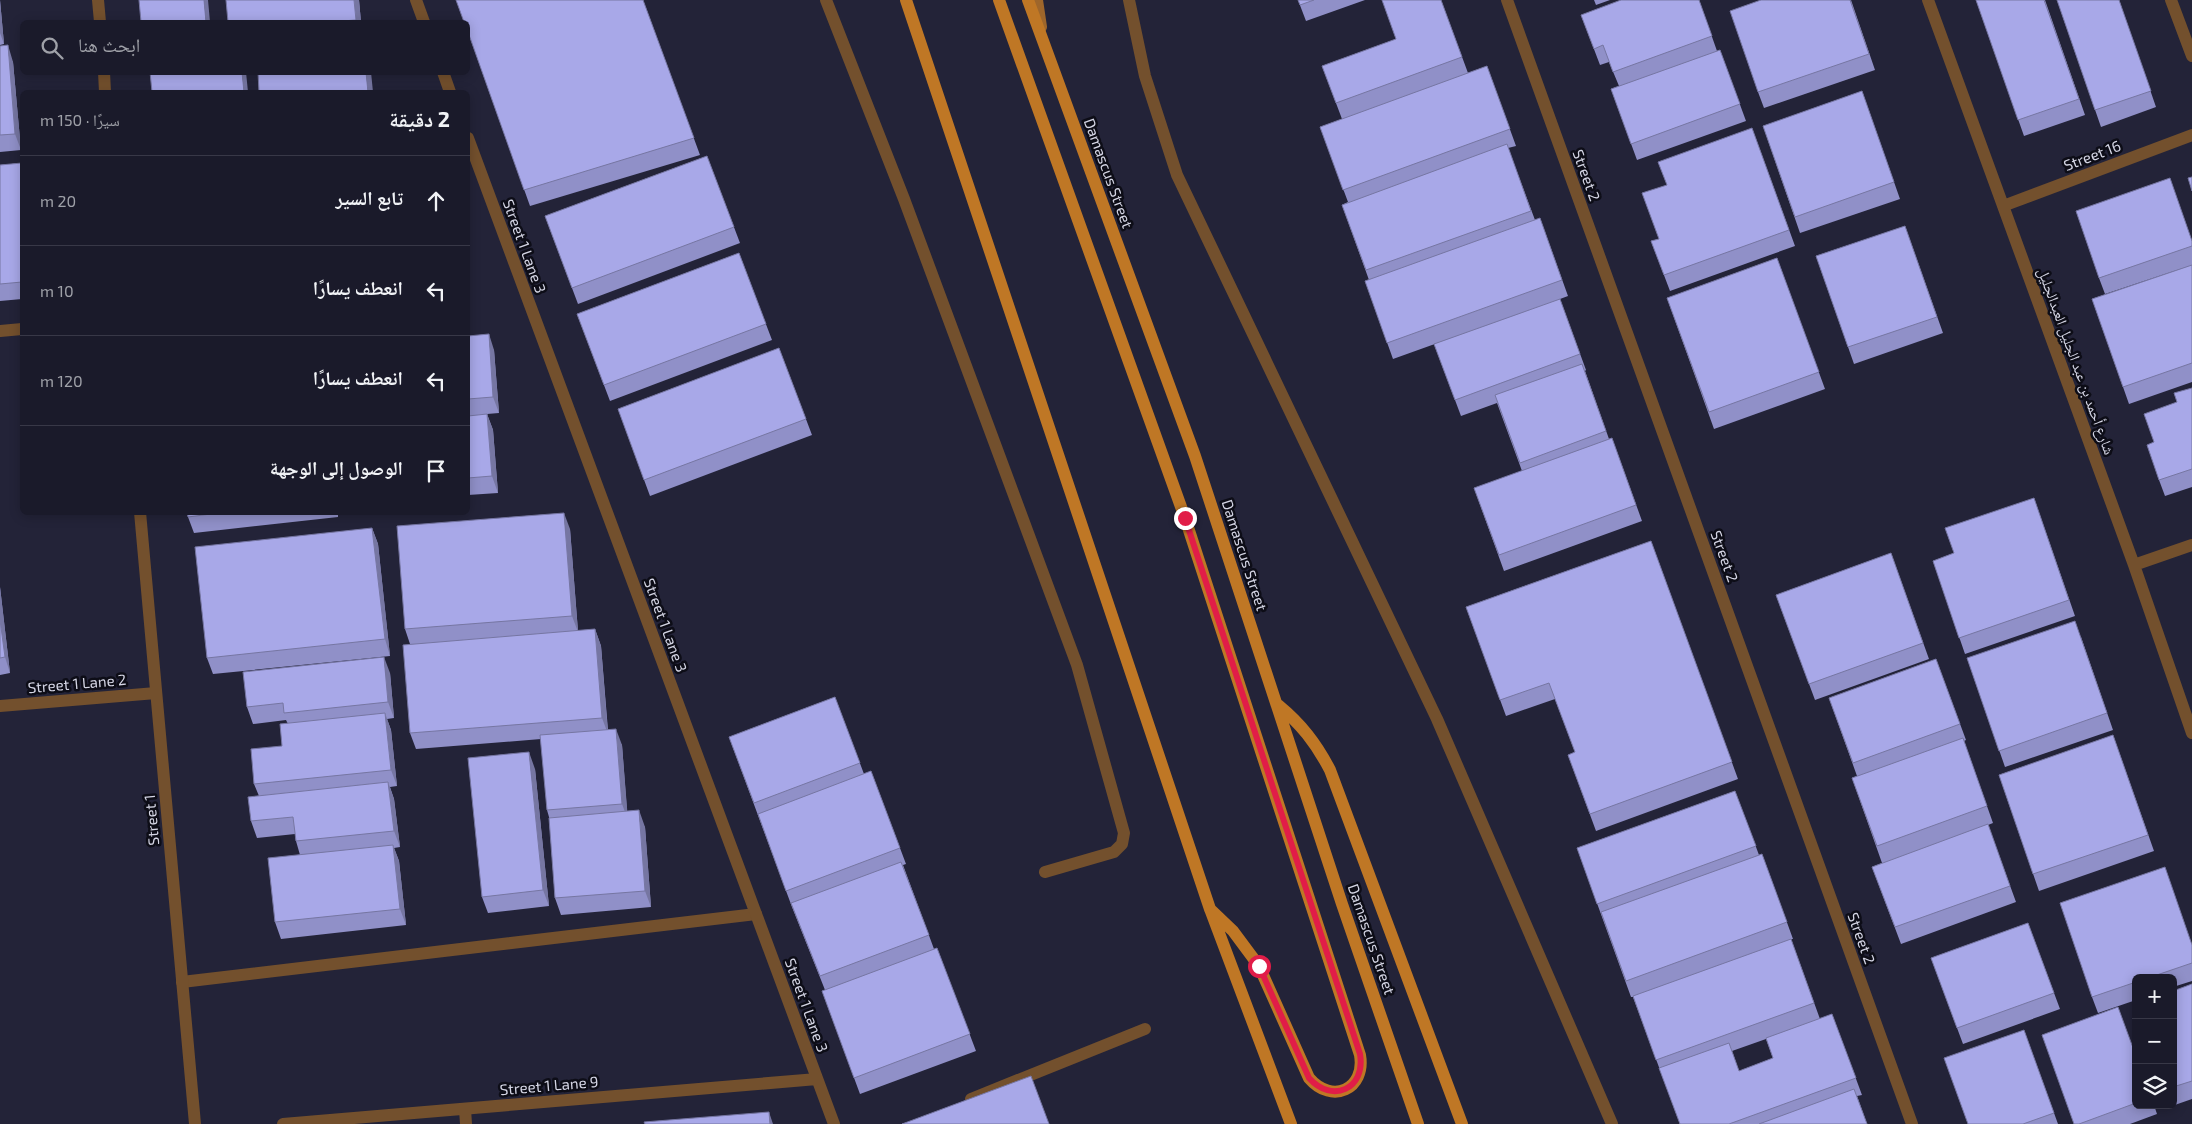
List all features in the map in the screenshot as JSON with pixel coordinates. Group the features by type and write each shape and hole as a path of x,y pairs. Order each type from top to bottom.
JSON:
{"main road":[{"path":"906,0 1210,909 1291,1124"},
{"path":"999,0 1185,518 1357,1045 1362,1063 1361,1071 1352,1086 1334,1092 1324,1091 1309,1078 1259,966 1233,931 1210,909"},
{"name":"Damascus Street","path":"1028,0 1195,456 1342,904 1418,1124"},
{"path":"1038,0 1042,39"},
{"path":"1278,705 1298,722 1312,738 1330,770 1462,1124"}],"street":[{"path":"98,0 100,20"},
{"path":"416,0 423,20"},
{"path":"826,0 908,208 1077,665 1124,833 1122,844 1114,852 1045,872"},
{"path":"1129,0 1145,76 1177,175 1437,718 1612,1124"},
{"name":"Street 2","path":"1507,0 1912,1124"},
{"name":"شارع أحمد بن عبد الجليل العبدالجليل","path":"1928,0 2134,565 2192,733"},
{"path":"2171,0 2192,56"},
{"path":"104,75 105,90"},
{"path":"444,75 449,90"},
{"name":"Street 16","path":"2003,206 2192,135"},
{"name":"Street 1 Lane 3","path":"470,143 834,1124"},
{"path":"0,331 20,329"},
{"name":"Street 1","path":"140,515 195,1124"},
{"path":"2134,565 2192,544"},
{"name":"Street 1 Lane 2","path":"0,706 156,693"},
{"path":"182,982 756,914"},
{"path":"963,1102 1145,1030"},
{"name":"Street 1 Lane 9","path":"283,1124 817,1079"},
{"path":"465,1109 466,1124"}],"building":[{"path":"139,0 204,0 206,20 141,20"},
{"path":"226,0 354,0 356,20 228,20"},
{"path":"456,0 643,0 694,138 524,190 470,38 470,20 463,20"},
{"path":"1298,0 1314,0 1300,5"},
{"path":"1382,0 1441,0 1462,57 1336,103 1322,66 1396,39"},
{"path":"1621,0 1699,0 1712,36 1613,72 1603,45 1594,49 1581,15"},
{"path":"1761,0 1850,0 1869,54 1758,92 1730,11"},
{"path":"1976,0 2044,0 2079,99 2018,120"},
{"path":"2057,0 2119,0 2151,91 2095,110"},
{"path":"8,45 15,134 0,135 0,46"},
{"path":"1720,50 1740,104 1631,144 1611,89"},
{"path":"1487,66 1510,129 1343,190 1320,127"},
{"path":"150,75 242,75 244,90 152,90"},
{"path":"258,75 366,75 368,90 259,90"},
{"path":"1862,91 1894,182 1795,217 1763,126"},
{"path":"1752,128 1789,230 1664,275 1651,241 1659,239 1642,193 1667,185 1658,162"},
{"path":"1507,144 1531,211 1366,270 1342,205"},
{"path":"707,156 734,227 572,288 545,216"},
{"path":"20,163 20,282 0,284 0,165"},
{"path":"2192,177 2192,191 2188,178"},
{"path":"2170,178 2192,241 2192,246 2099,278 2076,211"},
{"path":"1540,218 1562,280 1387,343 1365,281"},
{"path":"1905,226 1937,317 1848,347 1816,256"},
{"path":"739,253 766,324 604,385 577,314"},
{"path":"1777,258 1819,372 1709,412 1667,298"},
{"path":"2192,265 2192,363 2123,387 2092,299"},
{"path":"1560,299 1580,354 1455,400 1434,344"},
{"path":"489,334 493,397 470,399 470,336"},
{"path":"779,348 806,419 644,480 618,409"},
{"path":"1582,364 1606,431 1520,463 1495,395"},
{"path":"2192,388 2192,469 2159,480 2147,445 2154,442 2144,414 2177,402 2174,393"},
{"path":"487,414 492,476 470,478 470,416"},
{"path":"1612,438 1636,505 1499,555 1474,488"},
{"path":"2034,498 2069,600 1959,638 1933,561 1954,553 1945,528"},
{"path":"564,513 572,616 405,629 397,526"},
{"path":"372,528 385,639 207,658 195,547"},
{"path":"1651,541 1732,762 1590,814 1568,755 1575,752 1549,683 1500,700 1466,607"},
{"path":"1891,553 1923,643 1809,684 1776,595"},
{"path":"0,620 5,657 0,658"},
{"path":"2075,621 2107,713 1999,751 1967,658"},
{"path":"595,629 602,718 410,733 403,645"},
{"path":"384,657 388,702 284,713 283,703 247,707 243,672"},
{"path":"1936,659 1960,724 1853,763 1829,698"},
{"path":"835,697 860,763 754,803 729,737"},
{"path":"385,713 391,770 254,784 251,749 282,746 280,724"},
{"path":"616,729 622,804 547,810 540,735"},
{"path":"2113,735 2148,835 2033,874 1999,775"},
{"path":"1963,738 1987,806 1877,846 1852,778"},
{"path":"529,752 543,890 482,897 468,758"},
{"path":"871,771 900,848 786,891 758,814"},
{"path":"388,782 394,831 296,841 293,817 251,821 248,797"},
{"path":"1735,791 1756,846 1597,904 1577,848"},
{"path":"639,810 645,891 555,898 549,818"},
{"path":"1988,824 2010,886 1895,927 1872,867"},
{"path":"393,845 400,909 275,922 268,858"},
{"path":"1762,854 1787,922 1626,981 1601,912"},
{"path":"901,862 929,935 820,976 791,903"},
{"path":"2165,867 2192,945 2192,963 2160,974 2132,974 2132,983 2092,997 2060,903"},
{"path":"2028,923 2054,993 1957,1028 1931,958"},
{"path":"1791,939 1814,1003 1656,1060 1633,996"},
{"path":"937,948 970,1034 854,1078 822,991"},
{"path":"2192,984 2192,1081 2177,1086 2177,1019 2177,990"},
{"path":"2118,1007 2132,1045 2132,1104 2079,1124 2074,1124 2042,1035"},
{"path":"1832,1014 1856,1078 1729,1124 1680,1124 1659,1068 1729,1043 1739,1071 1773,1058 1766,1038"},
{"path":"2024,1030 2054,1113 2023,1124 1968,1124 1944,1058"},
{"path":"1031,1076 1049,1124 902,1124"},
{"path":"1854,1089 1867,1124 1759,1124"},
{"path":"769,1112 770,1124 645,1124 644,1122"}],"route":[{"path":"1185,518 1360,1054 1361,1071 1358,1079 1352,1086 1334,1092 1324,1091 1309,1078 1270,986 1259,966"}]}
